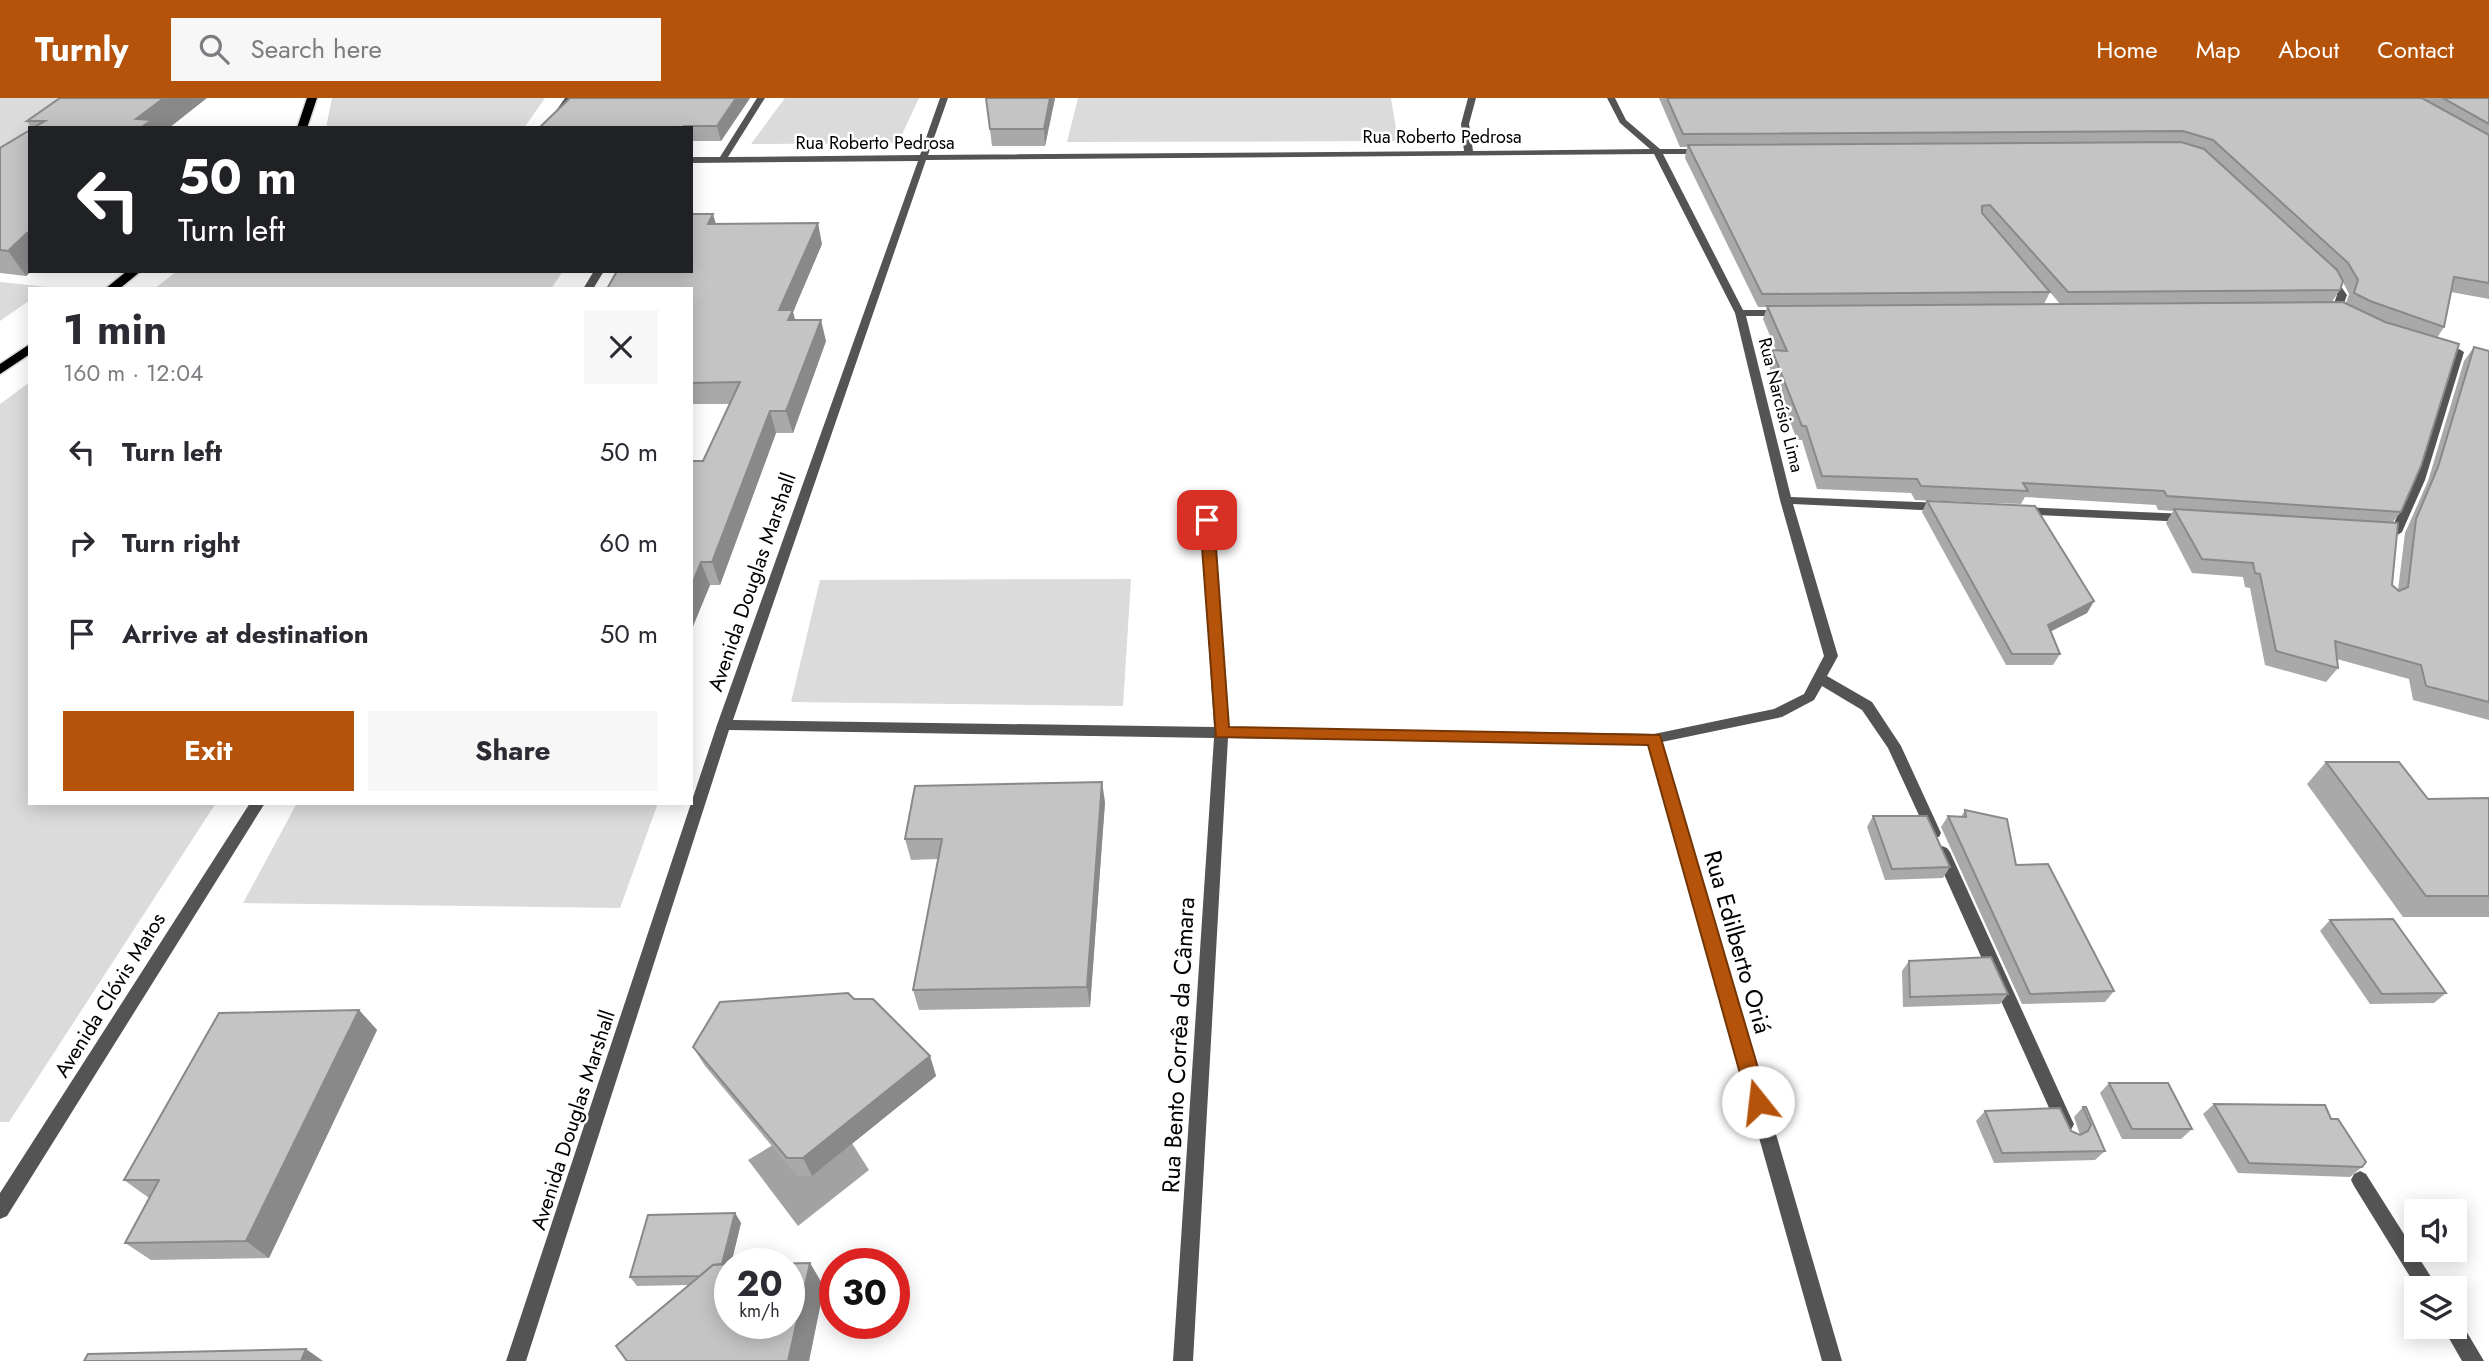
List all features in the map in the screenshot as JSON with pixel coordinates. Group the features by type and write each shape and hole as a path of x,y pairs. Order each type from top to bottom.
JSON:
{"main road":[{"path":"303,126 312,98"},
{"path":"114,287 132,273"},
{"path":"0,370 28,349"}],"street":[{"path":"549,126 569,98"},
{"path":"722,160 761,98"},
{"name":"Avenida Douglas Marshall","path":"516,1361 724,725 944,98"},
{"path":"1469,153 1465,124 1472,98"},
{"path":"1611,98 1623,121 1657,151"},
{"name":"Rua Narcísio Lima","path":"1657,151 1740,313 1786,500 1831,656 1821,679"},
{"name":"Rua Roberto Pedrosa","path":"693,160 1711,151"},
{"path":"2326,273 2342,295 2337,309"},
{"path":"2324,309 2337,309 2348,317"},
{"path":"1740,313 1795,313"},
{"path":"2369,530 2396,539 2464,353 2446,348"},
{"name":"Rua Bento Corrêa da Câmara","path":"1183,1361 1222,732 1205,494"},
{"path":"1786,500 1962,508"},
{"path":"2003,510 2206,519"},
{"path":"724,725 1654,739 1777,713 1809,696 1821,679 1867,706 1894,746 2070,1134"},
{"name":"Rua Edilberto Oriá","path":"1654,739 1832,1361"},
{"name":"Avenida Clóvis Matos","path":"0,1210 257,805"},
{"path":"2360,1180 2420,1276"},
{"path":"2460,1339 2474,1361"}],"shaded area":[{"path":"0,98 90,98 49,126 28,126 28,140 0,159"},
{"path":"332,98 545,98 525,126 326,126"},
{"path":"785,98 919,98 898,143 751,144"},
{"path":"1078,98 1391,98 1398,141 1067,142"},
{"path":"174,273 562,273 552,287 157,287"},
{"path":"0,282 47,287 28,287 28,301 0,321"},
{"path":"28,383 28,805 215,805 9,1122 0,1122 0,404"},
{"path":"1131,579 1123,706 791,702 820,580"},
{"path":"296,805 657,805 620,908 243,903"},
{"path":"788,1136 848,1137 869,1170 798,1226 748,1160"}],"building":[{"path":"60,98 164,98 136,119 152,120 143,126 36,126 45,121 27,121"},
{"path":"570,98 736,98 717,126 541,126"},
{"path":"986,98 1050,98 1044,129 990,129"},
{"path":"1667,98 2422,98 2489,135 2489,283 2454,277 2444,327 2370,301 2354,293 2358,280 2348,263 2213,140 2183,131 1683,134"},
{"path":"2443,98 2489,98 2489,124"},
{"path":"28,131 28,233 8,251 0,250 0,148"},
{"path":"2181,142 2204,149 2337,270 2343,281 2340,290 2068,292 1990,205 1982,206 1982,213 2050,292 1762,294 1688,145"},
{"path":"693,214 713,214 708,224 818,223 779,310 793,310 788,320 821,320 786,411 770,411 712,562 701,562 693,582 693,461 703,461 740,382 693,383 693,287 608,287 616,273 693,273"},
{"path":"2343,302 2385,322 2459,344 2421,466 2401,512 2167,496 2164,491 2023,483 2028,491 1921,486 1917,479 1822,476 1806,426 1802,426 1772,350 1787,351 1767,306"},
{"path":"2474,347 2489,351 2489,702 2426,686 2421,665 2335,641 2338,668 2276,651 2260,574 2255,573 2253,563 2202,559 2174,509 2398,523 2392,585 2399,591 2408,587 2416,519 2438,467"},
{"path":"1927,501 2035,506 2094,601 2048,625 2060,654 2012,654"},
{"path":"2326,762 2399,762 2428,799 2489,798 2489,896 2426,896"},
{"path":"1102,782 1087,987 913,990 942,839 905,839 915,786"},
{"path":"1965,810 2007,819 2016,865 2048,864 2114,991 2030,994 1948,816 1966,817"},
{"path":"1873,816 1927,816 1950,867 1892,869"},
{"path":"2393,919 2446,993 2382,994 2330,920"},
{"path":"1991,957 2008,994 1910,997 1909,961"},
{"path":"848,993 854,999 873,999 930,1056 803,1158 787,1158 693,1047 720,1002"},
{"path":"359,1010 246,1241 125,1243 159,1180 124,1180 219,1013"},
{"path":"2109,1083 2168,1083 2192,1129 2132,1129"},
{"path":"2214,1104 2325,1105 2331,1119 2338,1119 2366,1162 2362,1167 2249,1163"},
{"path":"2083,1107 2086,1107 2105,1151 2002,1153 1985,1111 2060,1108 2071,1131 2080,1135 2088,1131 2091,1125"},
{"path":"735,1213 726,1248 714,1248 714,1265 700,1276 630,1277 648,1215"},
{"path":"805,1263 810,1263 805,1285"},
{"path":"713,1265 714,1339 793,1339 788,1361 627,1361 616,1346"},
{"path":"306,1349 301,1361 84,1361 88,1354"}],"route":[{"path":"1207,520 1222,732 1654,739 1758,1102"}]}
